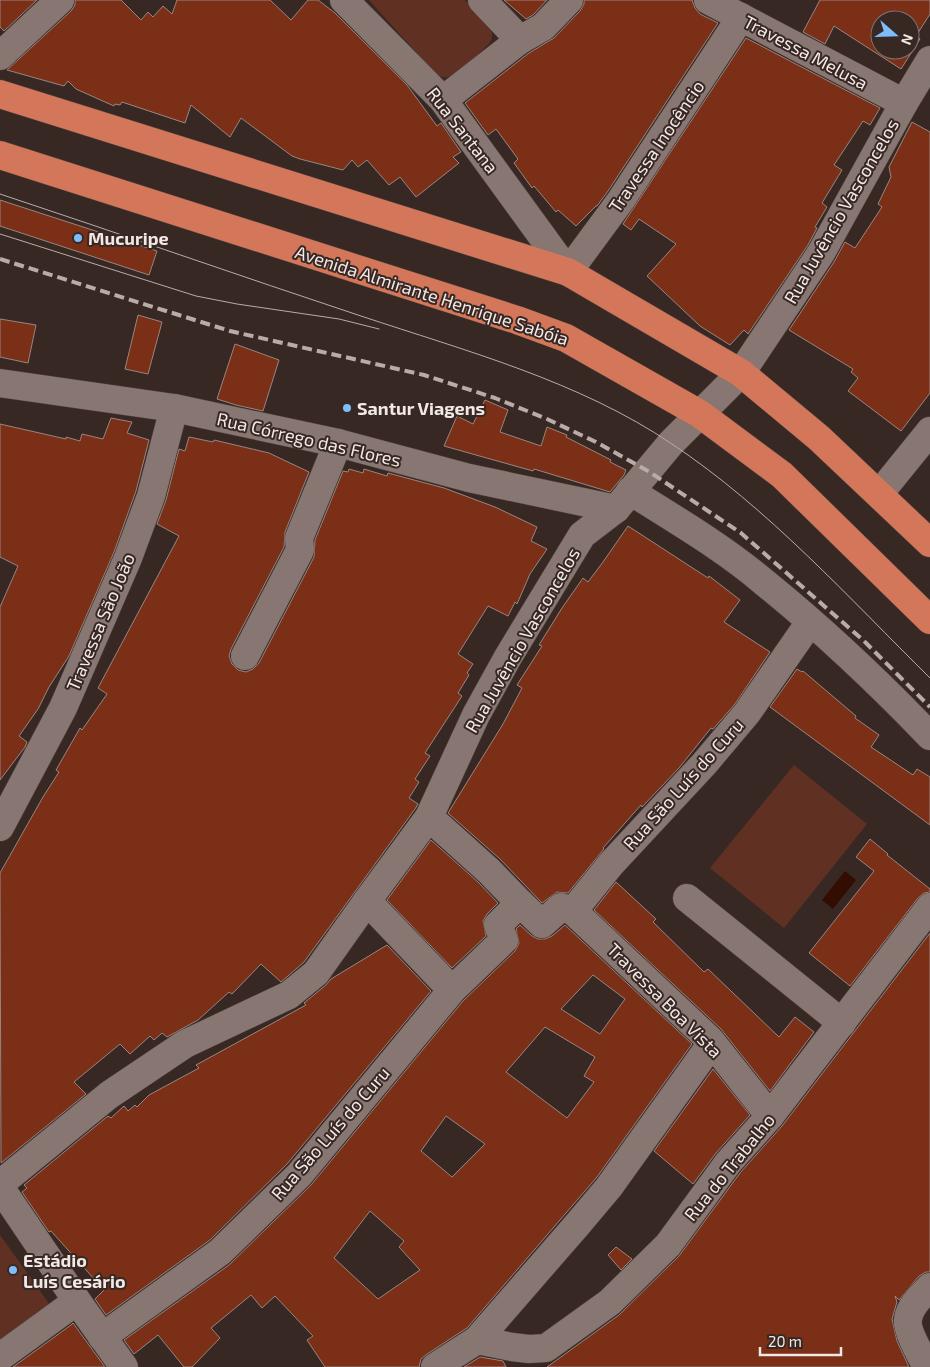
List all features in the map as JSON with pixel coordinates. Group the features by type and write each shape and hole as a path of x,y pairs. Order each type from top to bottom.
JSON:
{"highway":[{"path":"0,94 568,272 741,373 818,438 930,543"},
{"name":"Avenida Almirante Henrique Sabóia","path":"0,155 491,312 566,338 700,414 782,475 930,620"}],"street":[{"path":"0,56 60,0"},
{"name":"Rua Santana","path":"344,0 443,100 568,272"},
{"path":"482,0 520,40"},
{"path":"443,100 520,40 543,27 569,0"},
{"name":"Travessa Melusa","path":"708,0 904,103"},
{"name":"Travessa Inocêncio","path":"568,272 621,200 741,17"},
{"name":"Rua Juvêncio Vasconcelos","path":"0,1186 109,1095 185,1044 289,995 316,973 366,901 429,817 476,715 513,649 582,535 623,500 671,443 741,373 821,254 904,103 930,60"},
{"name":"Rua Córrego das Flores","path":"0,383 174,408 338,443 469,478 623,500"},
{"name":"Travessa São João","path":"0,826 63,708 117,586 151,496 174,408"},
{"path":"879,494 930,431"},
{"path":"245,656 300,550 299,538 338,443"},
{"path":"623,500 698,535 764,582 889,694 930,736"},
{"name":"Rua São Luís do Curu","path":"573,911 611,864 704,764 747,712 810,622"},
{"path":"429,817 489,871 542,924 561,907 573,911"},
{"path":"687,898 842,1023"},
{"path":"366,901 452,990"},
{"name":"Rua São Luís do Curu","path":"102,1337 220,1252 299,1175 452,990 504,940 498,925 520,903"},
{"name":"Rua do Trabalho","path":"519,1367 610,1302 668,1245 728,1163 770,1116 930,907"},
{"name":"Travessa Boa Vista","path":"573,911 712,1043 770,1116"},
{"path":"435,1367 477,1340 609,1187 712,1043"},
{"path":"0,1186 77,1302 124,1367"},
{"path":"927,1367 913,1339 907,1320 914,1303 930,1287"},
{"path":"0,1357 77,1302"},
{"path":"477,1340 529,1349 546,1348"}],"shaded area":[{"path":"369,0 465,0 492,32 492,39 488,45 457,72 448,77 440,76 434,72"},
{"path":"794,765 867,824 784,928 710,868"},
{"path":"845,871 856,880 833,909 822,900"},
{"name":"Estádio Luís Cesário","path":"0,1235 50,1305 0,1341"}],"building":[{"path":"0,0 37,0 4,31 0,27"},
{"path":"75,0 121,0 141,20 148,12 153,17 163,6 172,14 177,0 270,0 291,20 308,0 318,0 335,13 407,85 437,126 441,123 461,152 453,157 459,163 416,197 400,177 389,185 367,160 358,167 352,160 343,170 292,156 241,118 230,137 191,105 185,123 122,102 120,105 115,104 114,106 76,89 68,81 64,86 7,70 71,11 75,5"},
{"path":"504,0 547,0 533,15 526,19"},
{"path":"584,0 692,0 700,14 718,23 608,191 597,206 576,226 558,210 556,212 534,186 532,188 514,163 518,159 496,129 488,135 465,103 529,53 554,38 580,11"},
{"path":"820,0 930,0 930,14 920,30 920,10 870,10 870,49 834,26 825,44 803,32"},
{"path":"746,38 880,108 870,125 863,121 834,165 842,170 822,203 827,207 815,227 817,228 808,245 748,334 744,330 730,345 700,326 647,276 676,244 639,219 631,230 623,224"},
{"path":"887,60 907,60 901,69"},
{"path":"912,122 930,132 930,393 901,431 848,391 858,378 851,372 853,369 789,330 845,242 855,248 882,207 878,204 891,177 889,167"},
{"name":"Mucuripe","path":"0,200 157,251 149,275 0,226"},
{"path":"138,315 162,322 148,374 125,369"},
{"path":"0,319 36,325 28,363 0,357"},
{"path":"235,344 279,360 263,411 217,399"},
{"path":"485,400 508,410 500,432 541,446 547,427 567,435 566,437 611,460 610,462 626,470 624,475 610,492 534,469 533,471 444,446 457,416 473,424"},
{"path":"111,418 132,422 127,433 149,440 136,491 114,552 69,656 49,687 38,709 19,736 27,742 25,747 0,780 0,607 18,566 0,557 0,424 80,441 82,434 103,439"},
{"path":"189,437 213,442 214,440 269,453 309,472 285,532 284,547 231,649 229,656 232,664 238,670 246,672 253,669 259,663 314,557 315,540 343,471 348,472 349,469 363,473 364,469 387,476 388,473 444,488 495,507 537,527 531,541 547,549 530,574 517,604 515,602 508,616 488,606 458,654 473,664 467,673 469,675 458,693 462,696 425,753 430,756 415,779 419,782 409,798 418,804 304,962 281,982 261,964 232,994 229,992 198,1020 167,1037 162,1033 154,1040 150,1036 130,1054 120,1044 74,1082 86,1094 1,1163 0,873 59,772 56,770 80,728 82,730 107,694 98,688 179,536 157,524 166,500 179,449 185,451"},
{"path":"628,526 708,578 709,576 740,600 724,622 770,652 735,704 713,729 711,728 679,768 642,807 641,805 603,848 568,893 557,892 542,903 500,859 448,813 503,724 522,688 517,685 542,646 539,645 562,608 583,578 588,582"},
{"path":"797,669 803,671 856,716 855,718 879,735 871,747 913,775 917,769 930,777 930,825 770,707"},
{"path":"870,839 930,889 930,892 924,893 918,898 850,986 809,953 874,871 856,857"},
{"path":"431,840 478,882 498,903 483,921 486,936 452,968 387,900"},
{"path":"616,882 656,919 653,922 704,972 708,969 779,1037 795,1017 814,1032 770,1091 721,1029 594,910"},
{"path":"520,925 532,936 538,939 545,939 552,936 565,925 692,1044 597,1177 467,1328 427,1354 421,1359 419,1367 325,1367 307,1340 313,1336 275,1296 262,1308 251,1295 211,1328 220,1338 192,1367 184,1367 158,1335 134,1354 124,1340 229,1265 311,1185 463,1001 515,951 519,943 516,929","holes":["593,975 625,999 600,1034 561,1009","545,1027 595,1057 584,1076 594,1082 567,1118 506,1072","446,1116 485,1144 452,1177 421,1151","370,1211 404,1241 399,1247 420,1270 378,1299 334,1258"]},
{"path":"930,933 930,1272 919,1276 899,1300 895,1296 897,1302 892,1319 897,1341 909,1367 547,1367 619,1315 679,1256 740,1173 782,1126"},
{"path":"387,945 431,991 287,1164 210,1240 106,1315 95,1299 104,1290 51,1231 49,1232 22,1192 27,1188 24,1185 108,1116 111,1118 124,1106 128,1111 135,1105 137,1107 149,1095 199,1068 196,1065 306,1005 304,1003 331,979"},
{"path":"713,1069 750,1115 716,1153 693,1184 654,1151"},
{"path":"616,1247 632,1259 621,1270 608,1255"},
{"path":"73,1323 105,1367 13,1367 71,1325"},
{"path":"480,1357 503,1361 506,1367 464,1367"}],"tram line":[{"path":"0,194 481,355 599,402 672,444 741,496 807,555 930,678"},
{"path":"0,234 196,296 339,319 379,329"}],"railway":[{"path":"0,259 230,331 424,375 495,398 547,419 596,442 648,471 741,533 864,641 930,707"}],"place":[{"name":"Mucuripe","path":"78,238"},
{"name":"Santur Viagens","path":"347,408"},
{"name":"Estádio Luís Cesário","path":"13,1270"}]}
